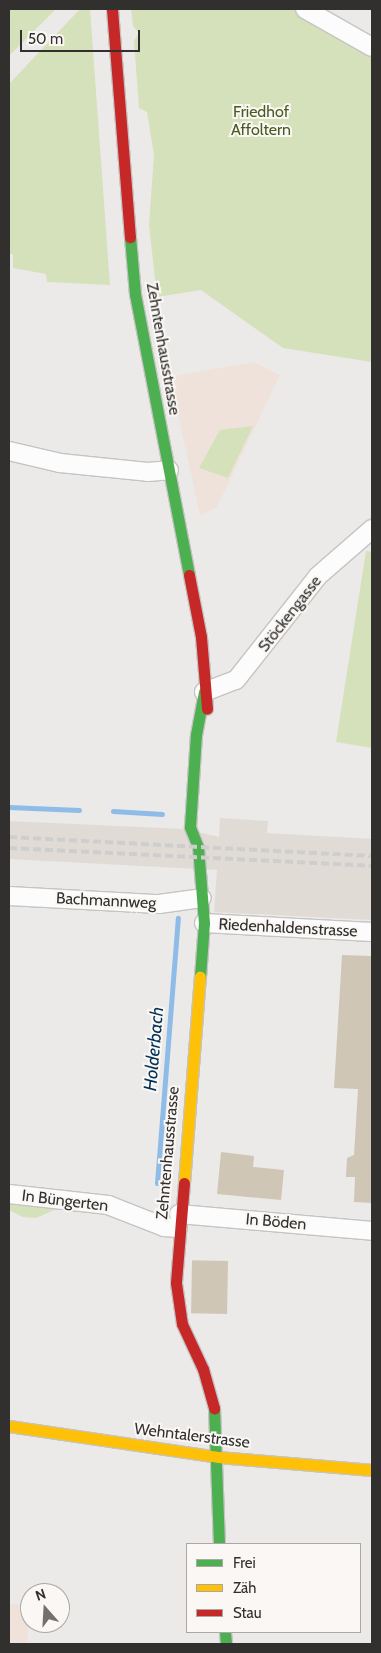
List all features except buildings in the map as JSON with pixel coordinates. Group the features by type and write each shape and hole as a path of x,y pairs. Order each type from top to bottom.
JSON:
{"street":[{"name":"Zehntenhausstrasse","path":"112,9 135,294 201,637 204,692 210,727"},
{"path":"306,9 372,48"},
{"path":"9,451 60,463 148,472 169,470"},
{"name":"Stöckengasse","path":"204,692 236,680 318,576 372,529"},
{"name":"Zehntenhausstrasse","path":"204,692 196,735 190,827 198,847 204,923 179,1221 177,1304 210,1392 218,1456 219,1543"},
{"name":"Zehntenhausstrasse","path":"198,847 206,828"},
{"name":"Bachmannweg","path":"9,896 159,904 202,898"},
{"name":"Riedenhaldenstrasse","path":"204,923 372,932"},
{"name":"In Büngerten","path":"9,1194 108,1205 164,1227 179,1221"},
{"name":"In Böden","path":"179,1221 372,1232"},
{"name":"Wehntalerstrasse","path":"9,1426 218,1456 372,1470"}],"shaded area":[{"path":"253,362 280,375 217,507 200,516 170,377"},
{"path":"220,818 268,821 267,833 372,839 372,920 214,912 217,870 9,859 9,821 184,829 219,837"},
{"path":"9,1604 20,1605 20,1633 28,1633 27,1644 9,1644"}],"green space":[{"path":"9,9 56,9 9,56"},
{"path":"80,9 90,9 110,285 47,282 46,274 13,268 13,254 9,254 9,84"},
{"name":"Friedhof Affoltern","path":"131,9 295,9 372,54 372,362 283,348 201,290 157,297 149,225 154,155 147,112 139,108 134,41 139,33 133,26"},
{"path":"253,426 228,478 199,468 220,430"},
{"path":"366,551 372,552 372,748 336,742"},
{"path":"9,1198 61,1207 36,1218 23,1217 9,1210"}],"waterway":[{"name":"Holderbach","path":"9,807 79,810"},
{"name":"Holderbach","path":"113,811 162,814"},
{"name":"Holderbach","path":"157,1183 178,918"}],"railway":[{"path":"9,837 372,856"},
{"path":"9,848 372,866"}],"traffic: fast":[{"path":"130,237 135,294 189,575"},
{"path":"200,977 204,923 198,847 190,827 196,735 204,692"},
{"path":"214,1408 219,1543"},
{"path":"225,1633 226,1644"}],"traffic: slow":[{"path":"184,1183 200,977"},
{"path":"9,1426 218,1457 372,1470"}],"traffic: jam":[{"path":"112,9 130,237"},
{"path":"189,575 201,637 207,709"},
{"path":"184,1183 176,1283 182,1324 203,1369 214,1408"}]}
